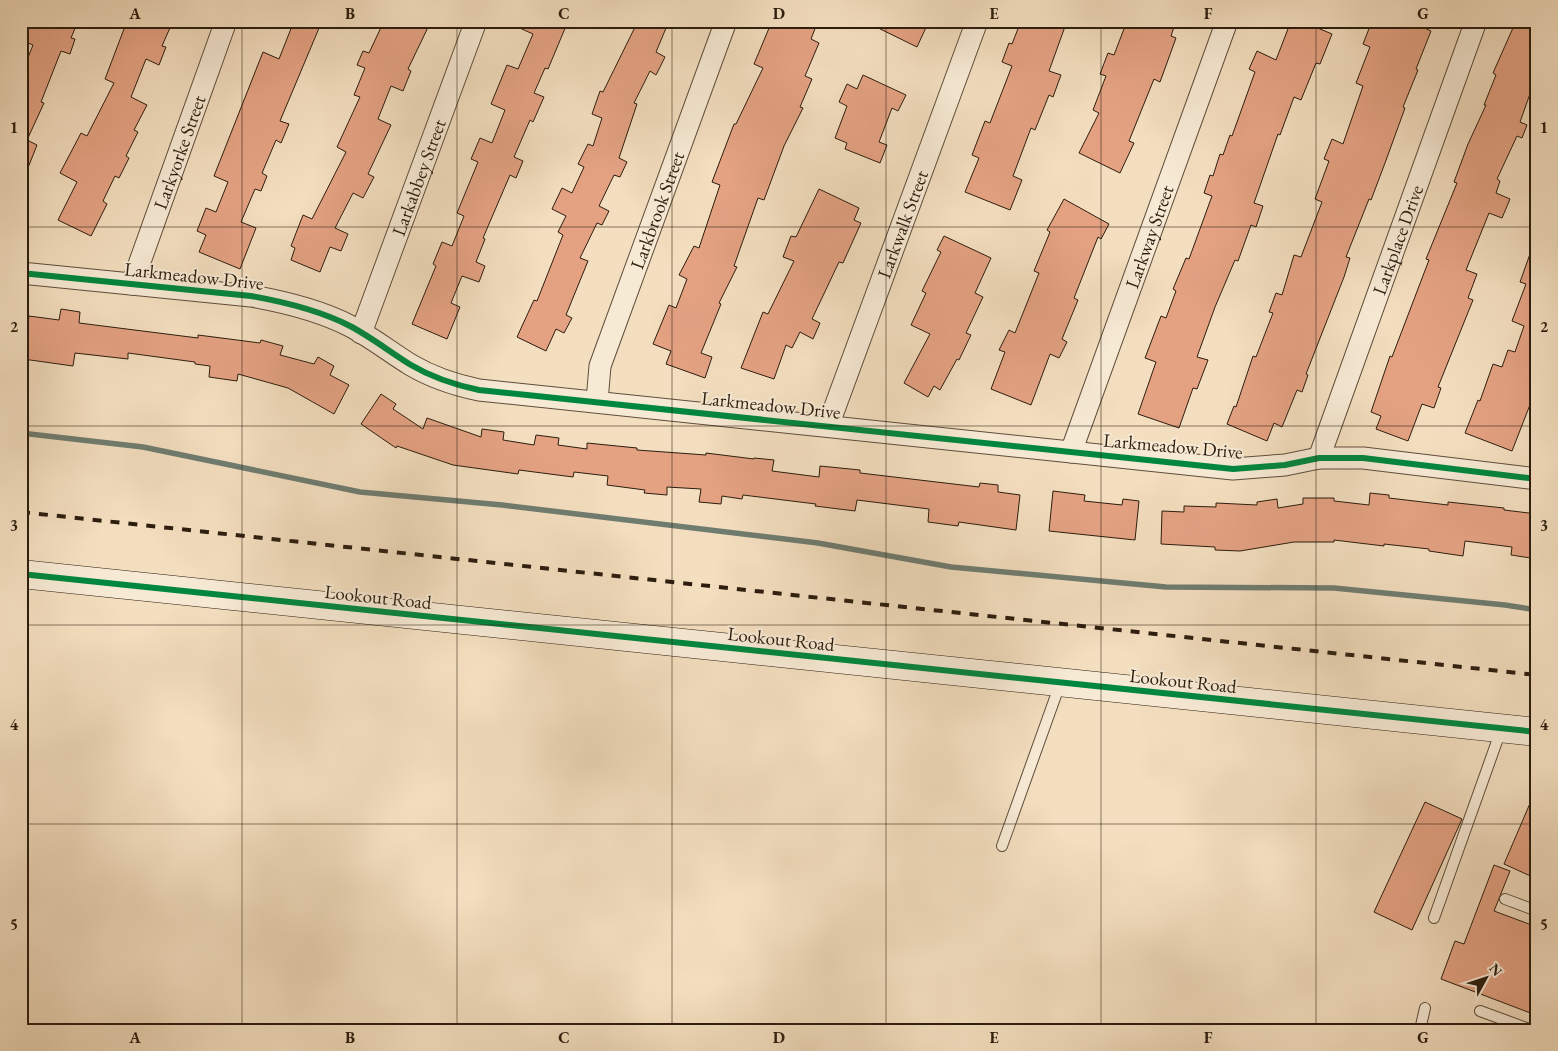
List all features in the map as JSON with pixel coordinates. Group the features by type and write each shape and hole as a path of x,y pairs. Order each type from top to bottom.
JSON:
{"street":[{"name":"Larkyorke Street","path":"132,284 226,21"},
{"name":"Larkabbey Street","path":"361,333 476,21"},
{"name":"Larkbrook Street","path":"598,401 600,366 726,21"},
{"name":"Larkwalk Street","path":"828,426 977,21"},
{"name":"Larkway Street","path":"1071,452 1227,21"},
{"name":"Larkplace Drive","path":"1319,458 1476,21"},
{"name":"Larkmeadow Drive","path":"21,272 251,296 285,302 317,312 361,333 430,375 455,385 479,390 1233,469 1285,465 1319,458 1363,458 1537,479"},
{"name":"Lookout Road","path":"21,574 1537,732"}],"lane":[{"path":"1002,846 1060,683"},
{"path":"1434,918 1502,729"},
{"path":"1505,899 1537,911"},
{"path":"1420,1030 1425,1008"},
{"path":"1480,1011 1514,1027 1532,1030"}],"building":[{"path":"21,21 78,21 71,38 75,39 70,54 61,51 41,102 44,103 27,140 37,145 22,183 21,75 33,45 21,40"},
{"path":"127,21 173,21 162,46 166,47 159,65 146,59 131,97 147,105 134,130 138,132 126,156 129,158 119,178 115,176 103,201 107,204 91,236 58,220 77,182 60,173 81,133 87,136 114,83 105,79"},
{"path":"294,21 322,21 280,121 289,124 281,143 276,140 262,173 267,176 261,191 255,189 241,222 256,228 240,269 199,252 206,235 197,231 206,208 216,212 228,182 214,176 263,52 279,59"},
{"path":"384,21 431,21 408,69 411,71 403,91 391,86 378,119 391,125 368,174 374,177 363,198 353,193 335,228 348,234 341,251 330,247 320,272 291,260 295,248 291,246 303,215 312,219 346,152 337,147 360,97 354,95 365,68 357,65 363,51 369,53"},
{"path":"504,21 555,21 566,26 548,69 545,68 534,93 544,97 533,122 530,120 514,157 523,161 516,178 510,175 483,238 485,239 476,262 485,266 479,282 462,276 451,303 460,307 447,339 412,324 436,266 433,264 442,242 452,246 464,216 457,213 478,162 471,159 480,138 492,143 505,110 491,104 507,65 518,69 533,34"},
{"path":"638,21 669,21 656,52 665,57 656,75 650,71 634,103 637,104 619,158 627,162 620,177 614,175 599,206 609,211 602,225 597,223 580,258 588,261 566,315 572,318 564,333 556,329 546,351 517,337 534,300 537,301 563,235 558,232 566,216 552,209 562,188 572,193 584,167 578,164 588,144 593,146 602,118 592,114 600,91 603,92"},
{"path":"772,21 818,21 811,39 819,43 805,76 812,79 800,107 803,108 784,146 764,200 758,198 734,266 737,267 719,303 721,304 701,353 712,357 705,378 666,364 671,351 653,344 669,305 676,308 687,279 679,275 694,246 699,248 720,185 712,182 734,124 736,124 763,68 754,64"},
{"path":"864,21 929,21 917,47"},
{"path":"1021,21 1067,21 1049,71 1061,75 1053,97 1049,95 1035,130 1031,128 1013,176 1022,180 1010,210 965,192 979,158 972,155 985,121 990,123 1012,66 1002,62 1009,43 1012,44"},
{"path":"1127,21 1176,21 1171,36 1176,38 1160,82 1154,79 1129,141 1134,143 1120,173 1079,153 1099,113 1093,110 1106,76 1100,74 1108,53 1114,55"},
{"path":"1291,21 1301,21 1332,34 1320,64 1316,63 1301,100 1294,97 1280,135 1278,134 1254,203 1263,206 1256,227 1251,225 1238,261 1235,260 1215,307 1197,357 1208,360 1197,389 1193,388 1179,428 1138,414 1156,362 1145,358 1161,316 1166,318 1176,291 1173,289 1186,258 1189,259 1212,196 1204,193 1210,175 1213,176 1220,154 1223,155 1230,135 1232,136 1255,72 1249,69 1257,51 1276,60"},
{"path":"1372,21 1422,21 1420,26 1431,31 1416,69 1418,70 1403,107 1405,108 1385,163 1346,257 1350,258 1344,277 1306,374 1308,375 1302,392 1297,390 1282,427 1274,423 1267,441 1227,424 1234,406 1236,407 1253,356 1256,357 1273,313 1269,312 1276,293 1282,295 1294,255 1301,257 1322,202 1315,199 1329,161 1324,159 1332,139 1343,144 1363,86 1356,83 1370,47 1363,44"},
{"path":"1516,21 1537,21 1537,93 1531,91 1520,122 1527,125 1522,138 1517,136 1497,179 1500,181 1496,193 1510,199 1502,218 1489,213 1466,270 1477,274 1468,298 1473,300 1438,387 1441,388 1434,408 1422,404 1408,441 1376,429 1381,416 1371,412 1390,356 1392,357 1429,260 1426,259 1457,183 1454,182 1468,144 1486,105 1484,105 1496,75 1493,73"},
{"path":"863,75 906,95 898,111 892,108 879,142 887,145 880,163 845,149 847,143 835,138 847,106 839,102 847,84 857,89"},
{"path":"819,189 859,208 854,220 861,223 843,263 839,262 812,319 820,323 813,339 800,332 792,348 786,345 774,379 741,368 763,312 768,314 794,261 783,257 791,236 796,237"},
{"path":"1064,199 1109,224 1101,239 1098,237 1074,298 1078,300 1062,339 1067,342 1059,358 1050,354 1031,405 991,389 1005,352 999,350 1009,330 1015,333 1039,273 1034,271 1050,232 1047,230"},
{"path":"944,236 991,258 975,293 983,297 966,333 971,335 959,360 957,359 940,390 934,386 928,397 904,383 930,334 911,325 926,293 922,291 941,252 937,250"},
{"path":"1535,240 1537,241 1537,398 1533,397 1512,451 1465,433 1478,400 1480,401 1493,364 1502,367 1508,350 1515,352 1524,326 1512,321 1526,284 1520,282"},
{"path":"61,309 80,312 79,323 198,338 198,335 260,343 261,340 283,346 280,355 314,364 318,357 334,366 330,375 349,385 334,414 288,388 238,374 237,381 209,377 210,366 195,364 195,362 128,353 128,359 75,353 73,366 23,359 29,316 59,320"},
{"path":"381,394 396,404 393,409 423,429 427,418 481,437 482,429 504,432 503,440 534,445 536,435 559,438 558,445 587,449 587,443 637,448 637,450 706,455 706,453 774,460 772,471 819,477 820,466 860,470 860,473 979,487 980,483 998,485 998,492 1020,495 1016,530 959,522 958,526 928,522 929,509 857,500 855,511 743,495 742,499 722,496 721,504 699,502 701,489 667,487 667,495 644,493 645,490 607,485 608,476 574,472 573,477 519,470 518,474 453,465 397,446 396,448 361,424"},
{"path":"1053,491 1085,495 1084,501 1122,505 1123,499 1139,501 1135,540 1049,531"},
{"path":"1370,493 1389,495 1389,498 1448,505 1448,502 1504,508 1504,510 1537,514 1537,559 1511,555 1512,547 1465,541 1463,556 1429,551 1429,549 1334,540 1334,542 1294,542 1240,551 1215,550 1215,547 1161,544 1162,511 1184,512 1184,506 1216,507 1216,503 1257,505 1257,502 1277,499 1278,508 1303,504 1303,498 1334,498 1334,501 1369,505"},
{"path":"1537,787 1537,879 1504,864"},
{"path":"1425,802 1462,819 1412,930 1374,912"},
{"path":"1494,865 1510,871 1494,911 1537,927 1537,1005 1533,1014 1441,979 1455,941 1464,944"}],"waterway":[{"path":"21,433 143,447 360,492 502,505 818,543 951,567 1166,587 1334,588 1505,605 1537,610"}],"railway":[{"path":"21,512 1537,675"}],"cycle path":[{"path":"21,273 251,296 289,304 326,315 350,326 428,374 479,390 1233,469 1285,465 1319,458 1363,458 1537,479"},
{"path":"21,574 1537,732"}]}
